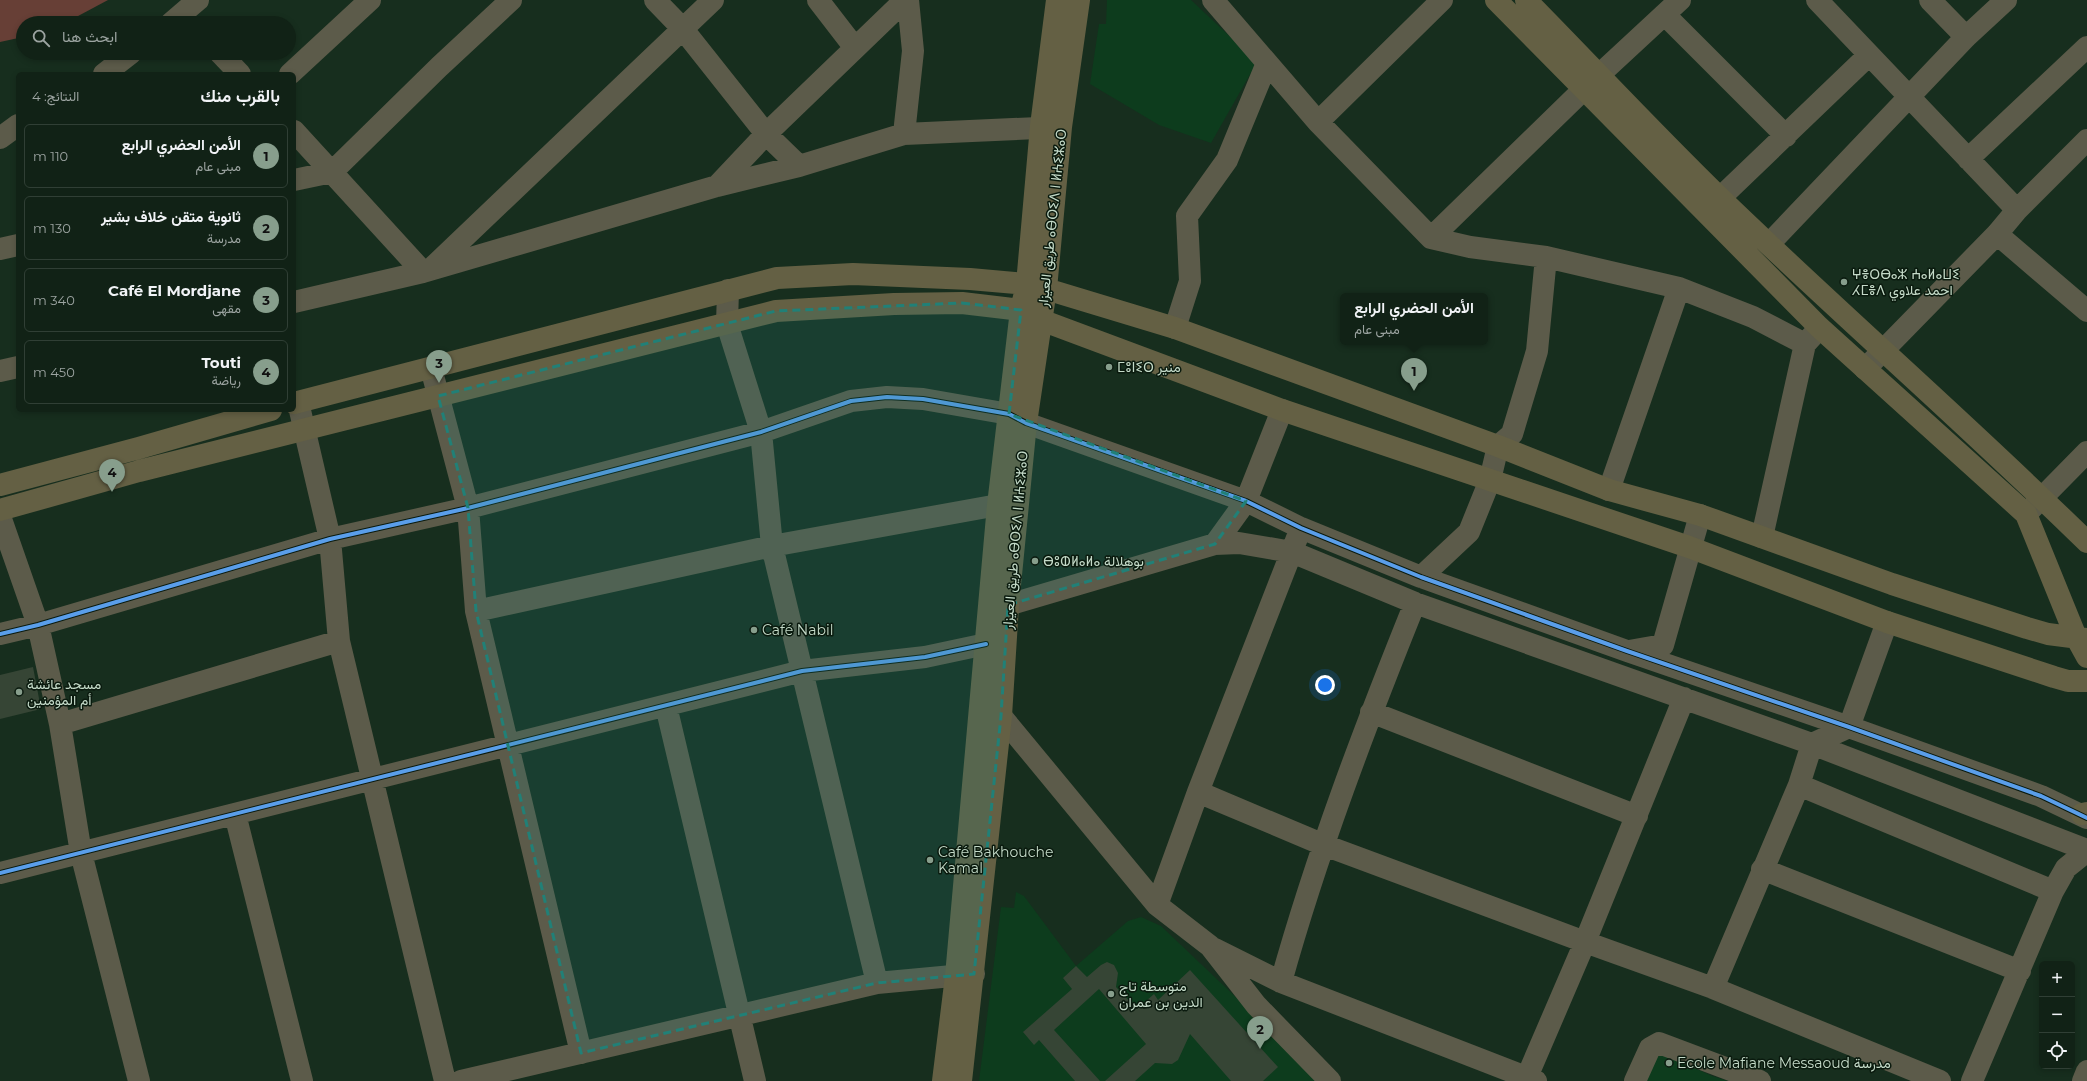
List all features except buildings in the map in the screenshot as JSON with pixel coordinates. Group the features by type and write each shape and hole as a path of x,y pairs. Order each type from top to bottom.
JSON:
{"main road":[{"name":"طريق العيزار ⴰⴱⵔⵉⴷ ⵏ ⵍⵄⵉⵣⴰⵔ","path":"991,712 986,644 998,505 1041,320 1036,287 1051,126 1057,0"},
{"name":"طريق العيزار ⴰⴱⵔⵉⴷ ⵏ ⵍⵄⵉⵣⴰⵔ","path":"1051,126 1078,0"},
{"path":"1496,0 1592,81 1720,198 1882,351 2042,498 2087,542"},
{"path":"1526,0 1592,81 1819,328 2026,514 2058,588 2082,638 2087,657"},
{"path":"296,403 777,278 853,274 970,280 1036,287 1175,328 1498,446 1609,490 1700,515 1892,584 2028,628 2048,634 2082,638"},
{"name":"طريق العيزار ⴰⴱⵔⵉⴷ ⵏ ⵍⵄⵉⵣⴰⵔ","path":"961,1081 965,975 991,712 1008,605 1018,419 1021,310 1036,287"},
{"path":"0,510 139,471 776,311 894,304 962,303 1021,310 1041,320 1282,410 1689,547 1887,622 2054,677 2068,681 2087,681"},
{"path":"0,485 139,448 264,412"},
{"path":"2028,628 2047,622 2056,613 2060,601 2058,588"},
{"name":"طريق العيزار ⴰⴱⵔⵉⴷ ⵏ ⵍⵄⵉⵣⴰⵔ","path":"943,1081 965,975"}],"street":[{"path":"292,72 370,0"},
{"path":"296,180 332,172 439,67 511,0"},
{"path":"656,0 682,28 766,134 799,166"},
{"path":"427,270 713,0"},
{"path":"818,0 855,48"},
{"path":"717,186 766,134 907,0"},
{"path":"904,134 913,51 907,0"},
{"path":"1213,0 1318,122 1431,238 1470,247 1546,257 1679,288 1753,318 1805,344"},
{"path":"1318,122 1442,0"},
{"path":"1431,238 1592,81 1680,0"},
{"path":"1817,0 2017,210"},
{"path":"1930,0 1966,37"},
{"path":"1769,244 1966,37 2006,0"},
{"path":"1665,15 1786,136"},
{"path":"1968,159 2087,47"},
{"path":"1720,198 1869,55"},
{"path":"107,72 122,60"},
{"path":"227,60 238,72"},
{"path":"1175,328 1190,281 1187,216 1227,160 1267,63"},
{"path":"0,138 16,126"},
{"path":"296,302 427,270 717,186 799,166 904,134 1051,126"},
{"path":"296,133 427,270"},
{"path":"1865,369 1997,234 2017,210 2087,141"},
{"path":"1997,234 2087,312"},
{"path":"0,249 16,245"},
{"path":"1421,577 1469,532 1490,480 1498,446 1512,434 1537,351 1546,257"},
{"path":"1609,490 1679,288"},
{"path":"728,290 727,324 761,432 772,546 877,984"},
{"path":"1762,537 1805,344 1819,328"},
{"path":"0,371 16,367"},
{"path":"431,368 468,508 476,611 581,1053"},
{"path":"0,634 38,625 330,539 468,508 761,432 851,401 887,397 923,399 1018,419 1246,501 1301,528 1421,577 1627,651 1849,727 2041,796 2085,815"},
{"path":"296,403 304,430 330,539 339,641 445,1081"},
{"path":"1215,544 1246,501 1282,410"},
{"path":"2026,514 2087,452"},
{"path":"476,611 772,546 998,505"},
{"path":"1627,651 1663,645 1689,547 1700,515"},
{"path":"0,516 38,625 60,724 81,853 139,1081"},
{"path":"1157,905 1198,792 1301,528"},
{"path":"1008,605 1215,544 1239,543 1292,552 1415,603 1812,744 2087,851 2066,868 2053,891 1972,1081"},
{"path":"1281,982 1297,925 1371,712 1415,603"},
{"path":"1713,988 1799,785 1812,744 1849,727 1887,622"},
{"path":"60,724 339,641"},
{"path":"0,873 802,671 925,657 986,644"},
{"path":"1620,675 1627,651"},
{"path":"991,712 1157,905 1210,946 1281,982 1531,1079 1684,698"},
{"path":"666,706 755,1081"},
{"path":"1371,712 1637,816"},
{"path":"1799,785 2053,891"},
{"path":"1198,792 1324,845 1713,988 1940,1081"},
{"path":"235,814 302,1081"},
{"path":"1762,870 2020,971"},
{"path":"1210,946 1256,1004 1330,1081"},
{"path":"461,1081 877,984 965,975"},
{"path":"1635,1081 1650,1048 1659,1043 1760,1081"},
{"path":"2083,1081 2087,1071"}],"highlighted area":[{"path":"962,303 1021,310 1009,414 1246,501 1215,544 1008,605 1001,716 974,974 877,983 581,1053 476,611 468,508 438,396 776,311"}],"shaded area":[{"path":"0,0 108,0 78,16 16,16 16,39 0,42"},
{"path":"1107,0 1191,0 1257,62 1211,143 1159,125 1090,84 1099,24 1106,24"},
{"name":"متوسطة تاج الدين بن عمران","path":"1016,892 1024,896 1076,966 1128,921 1141,917 1161,926 1263,1023 1316,1081 979,1081 1001,907 1014,908"},
{"name":"Ecole Mafiane Messaoud مدرسة","path":"1658,1051 1712,1076 1728,1081 1645,1081"}],"cycle path":[{"path":"0,634 38,625 330,539 468,508 761,432 851,401 887,397 923,399 1009,414 1026,423 1246,501 1301,528 1421,577 2041,796 2087,818"},
{"path":"0,873 802,671 925,657 986,644"}],"place":[{"name":"ⵖⴻⵔⴱⴰⵣ ⵄⴰⵍⴰⵡⵉ ⵃⵎⴻⴷ احمد علاوي","path":"1844,282"},
{"name":"ⵎⵓⵏⵉⵔ منير","path":"1109,367"},
{"name":"Café El Mordjane","path":"439,383"},
{"name":"الأمن الحضري الرابع","path":"1414,391"},
{"name":"Touti","path":"112,492"},
{"name":"ⴱⵓⵀⵍⴰⵍⴰ بوهلالة","path":"1035,561"},
{"name":"Café Nabil","path":"754,630"},
{"name":"مسجد عائشة أم المؤمنين","path":"19,692"},
{"name":"Café Bakhouche Kamal","path":"930,860"},
{"name":"متوسطة تاج الدين بن عمران","path":"1111,994"},
{"name":"ثانوية متقن خلاف بشير","path":"1260,1049"},
{"name":"Ecole Mafiane Messaoud مدرسة","path":"1669,1063"}]}
